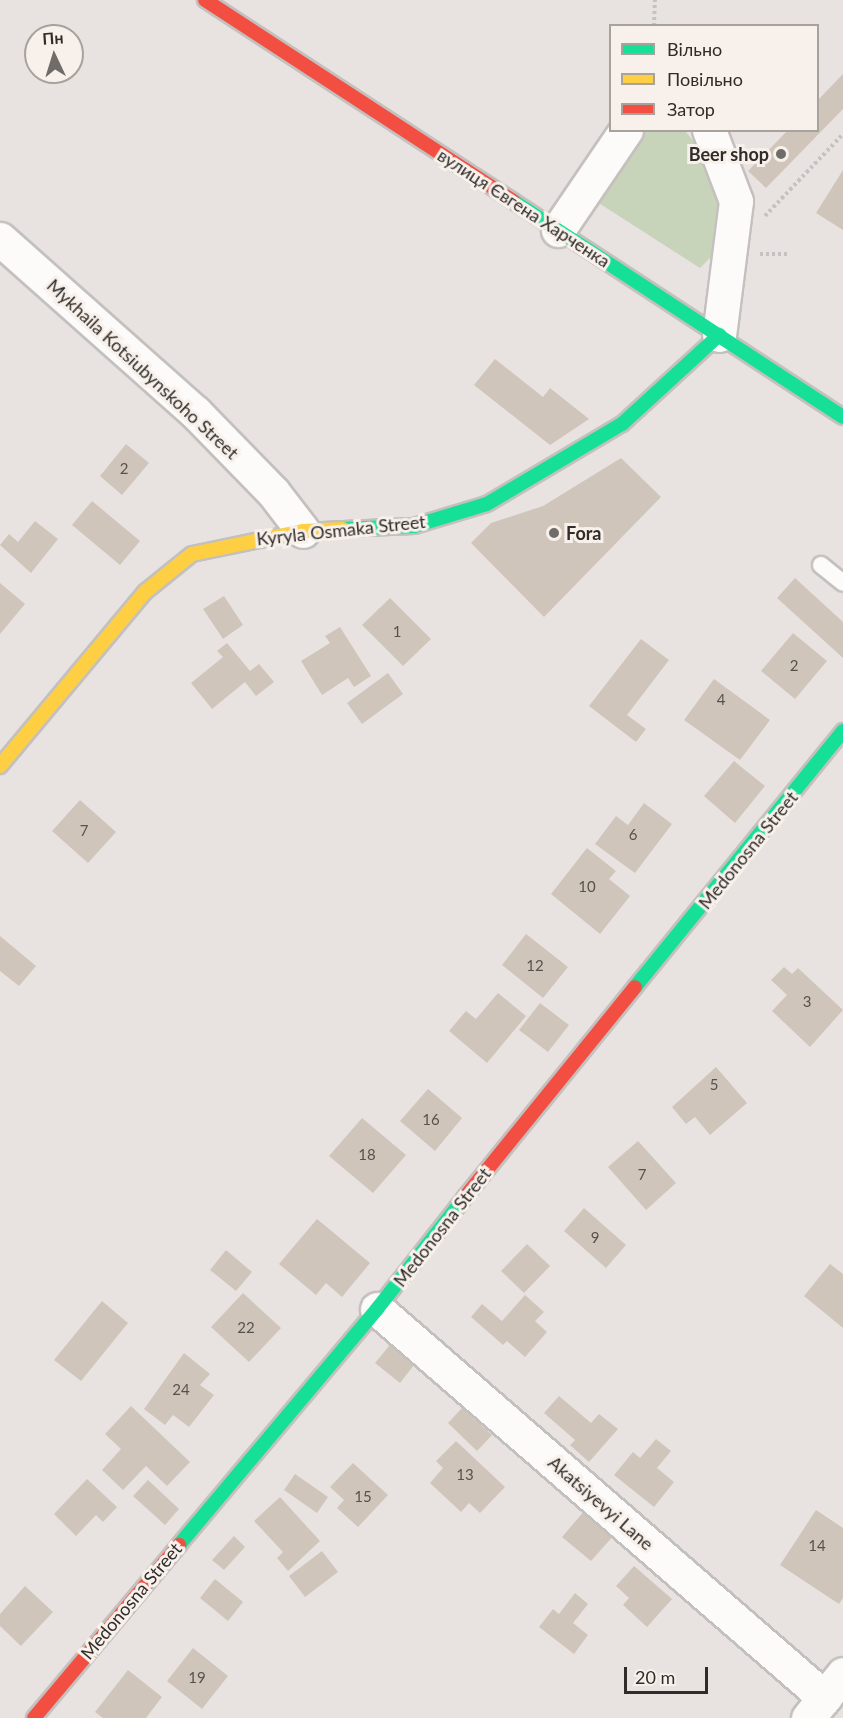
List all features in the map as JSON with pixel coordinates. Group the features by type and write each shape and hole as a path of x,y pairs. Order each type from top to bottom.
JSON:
{"street":[{"name":"вулиця Євгена Харченка","path":"205,0 843,417"},
{"path":"558,230 625,132"},
{"path":"710,132 736,201 719,335"},
{"name":"Mykhaila Kotsiubynskoho Street","path":"0,239 195,412 273,492 303,531"},
{"name":"Kyryla Osmaka Street","path":"0,766 145,592 192,554 303,531 414,526 487,504 622,424 719,335"},
{"name":"Medonosna Street","path":"34,1718 377,1309 551,1088 750,849 843,731"},
{"name":"Akatsiyevyi Lane","path":"377,1309 825,1697"}],"lane":[{"path":"821,565 843,583"}],"path":[{"path":"654,24 656,0"},
{"path":"762,219 843,134"}],"green space":[{"path":"638,132 686,132 707,157 720,217 712,256 700,268 594,200"}],"building":[{"path":"843,74 843,109 766,188 748,171 786,132 819,132 819,99"},
{"path":"843,170 843,230 816,213"},
{"path":"495,359 543,397 550,388 589,419 550,445 474,385"},
{"path":"126,444 149,463 122,495 100,476"},
{"name":"Fora","path":"621,458 661,497 544,617 471,543 491,523 543,506"},
{"path":"92,501 140,541 120,565 72,525"},
{"path":"35,521 58,539 31,573 0,545 9,534 18,542"},
{"path":"795,578 843,622 843,658 777,598"},
{"path":"0,583 25,604 0,634"},
{"path":"224,596 243,625 223,639 203,609"},
{"path":"390,598 431,639 403,666 362,625"},
{"path":"340,627 371,676 354,687 348,678 322,695 301,661 330,643 325,636"},
{"path":"793,633 827,661 795,699 761,671"},
{"path":"641,639 669,660 627,715 646,729 636,742 589,706"},
{"path":"227,643 250,671 259,664 274,682 256,696 245,682 212,709 191,683 223,657 217,651"},
{"path":"388,673 403,694 362,724 347,703"},
{"path":"714,679 770,720 740,760 684,720"},
{"path":"734,761 765,786 735,823 704,796"},
{"path":"80,800 116,832 88,863 52,831"},
{"path":"644,803 672,824 635,873 595,844 616,816 628,825"},
{"path":"587,848 616,871 609,879 630,896 600,934 551,894"},
{"path":"526,934 568,967 543,998 502,965"},
{"path":"0,936 36,966 19,986 0,971"},
{"path":"784,967 792,974 798,968 843,1010 810,1047 772,1011 787,995 771,980"},
{"path":"498,993 526,1016 487,1063 449,1031 466,1011 476,1019"},
{"path":"540,1003 569,1025 548,1052 519,1030"},
{"path":"716,1067 747,1103 710,1135 695,1117 686,1124 672,1107"},
{"path":"428,1089 462,1118 435,1151 400,1121"},
{"path":"362,1118 406,1155 373,1193 329,1156"},
{"path":"638,1141 676,1183 646,1210 608,1167"},
{"path":"584,1208 626,1245 606,1268 564,1231"},
{"path":"317,1219 370,1263 342,1297 326,1283 316,1295 279,1264"},
{"path":"527,1244 550,1266 524,1293 501,1271"},
{"path":"226,1250 252,1272 236,1291 210,1270"},
{"path":"830,1264 843,1274 843,1328 804,1296"},
{"path":"243,1293 281,1328 249,1362 211,1327"},
{"path":"525,1295 544,1312 535,1321 547,1332 525,1357 507,1341 503,1345 471,1317 482,1304 502,1321"},
{"path":"102,1301 128,1323 81,1381 54,1360"},
{"path":"394,1340 418,1360 400,1383 375,1363"},
{"path":"184,1353 210,1374 200,1385 214,1395 189,1427 173,1415 165,1425 144,1409"},
{"path":"559,1396 591,1423 599,1414 618,1429 589,1462 570,1445 575,1440 544,1413"},
{"path":"131,1406 190,1462 167,1486 146,1466 123,1490 102,1470 121,1449 105,1434"},
{"path":"462,1408 492,1435 477,1451 448,1423"},
{"path":"656,1439 671,1451 657,1468 674,1482 654,1507 614,1475 633,1452 640,1458"},
{"path":"456,1441 505,1487 480,1513 469,1503 461,1512 430,1483 443,1468 436,1461"},
{"path":"353,1463 388,1495 358,1527 337,1508 344,1500 330,1487"},
{"path":"295,1474 328,1497 317,1513 284,1490"},
{"path":"87,1479 117,1507 103,1522 96,1515 76,1536 54,1514"},
{"path":"148,1480 179,1509 165,1525 133,1496"},
{"path":"280,1497 320,1541 288,1571 277,1558 283,1552 254,1521"},
{"path":"586,1509 615,1534 591,1561 562,1537"},
{"path":"816,1510 843,1528 843,1598 839,1604 780,1565"},
{"path":"234,1536 245,1547 224,1570 212,1560"},
{"path":"322,1551 338,1572 305,1597 289,1576"},
{"path":"634,1566 672,1599 647,1627 623,1605 629,1598 616,1586"},
{"path":"215,1579 243,1602 228,1621 200,1598"},
{"path":"25,1586 53,1612 21,1646 0,1626 0,1614"},
{"path":"575,1593 588,1604 573,1623 588,1635 574,1654 539,1627 553,1609 559,1614"},
{"path":"193,1648 228,1676 202,1709 167,1681"},
{"path":"128,1670 162,1697 146,1718 103,1718 95,1712"}],"traffic: fast":[{"path":"513,201 843,417"},
{"path":"343,529 414,526 487,504 622,424 719,335"},
{"path":"635,987 843,731"},
{"path":"179,1545 377,1309 465,1197"}],"traffic: slow":[{"path":"0,766 145,592 192,554 303,531 343,529"}],"traffic: jam":[{"path":"205,0 513,201"},
{"path":"465,1197 635,987"},
{"path":"34,1718 179,1545"}],"place":[{"name":"Beer shop","path":"781,154"},
{"name":"Fora","path":"554,533"}]}
